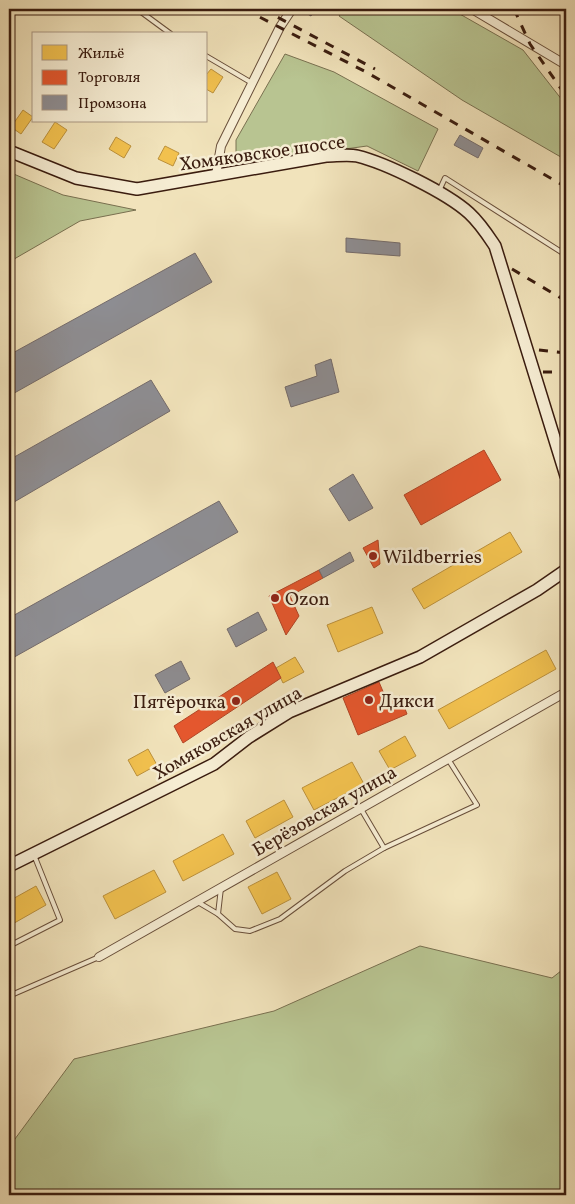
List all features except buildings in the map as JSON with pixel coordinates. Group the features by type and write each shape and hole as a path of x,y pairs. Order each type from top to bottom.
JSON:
{"street":[{"path":"216,175 221,146 292,9"},
{"path":"472,9 566,65"},
{"name":"Хомяковское шоссе","path":"9,151 76,178 137,189 326,156 355,156 388,166 438,193 468,212 484,229 495,246 566,476"},
{"name":"Хомяковская улица","path":"9,866 214,764 249,737 289,712 420,656 537,590 566,570"},
{"name":"Берёзовская улица","path":"99,957 566,692"}],"lane":[{"path":"137,9 168,32"},
{"path":"208,57 252,83"},
{"path":"438,193 445,178 566,255"},
{"path":"196,901 218,914 235,928 250,931 280,919 345,871 384,848 477,805 448,759"},
{"path":"361,808 384,848"},
{"path":"9,946 60,920 34,853"},
{"path":"218,914 221,888"},
{"path":"9,996 99,957"}],"green space":[{"path":"344,9 451,9 523,50 566,105 566,160 462,100 339,16"},
{"path":"285,54 334,72 438,129 418,171 367,146 236,164 236,140"},
{"path":"9,172 63,195 136,210 80,221 9,262"},
{"path":"420,946 552,978 566,967 566,1195 9,1195 9,1147 74,1059 274,1011"}],"railway":[{"path":"244,9 366,72 566,187"},
{"path":"262,9 375,69"},
{"path":"514,9 530,44 566,96"},
{"path":"512,269 566,301"},
{"path":"539,350 566,353"},
{"path":"543,372 566,372"}],"place":[{"name":"Wildberries","path":"373,556"},
{"name":"Ozon","path":"275,598"},
{"name":"Дикси","path":"369,700"},
{"name":"Пятёрочка","path":"236,701"}]}
